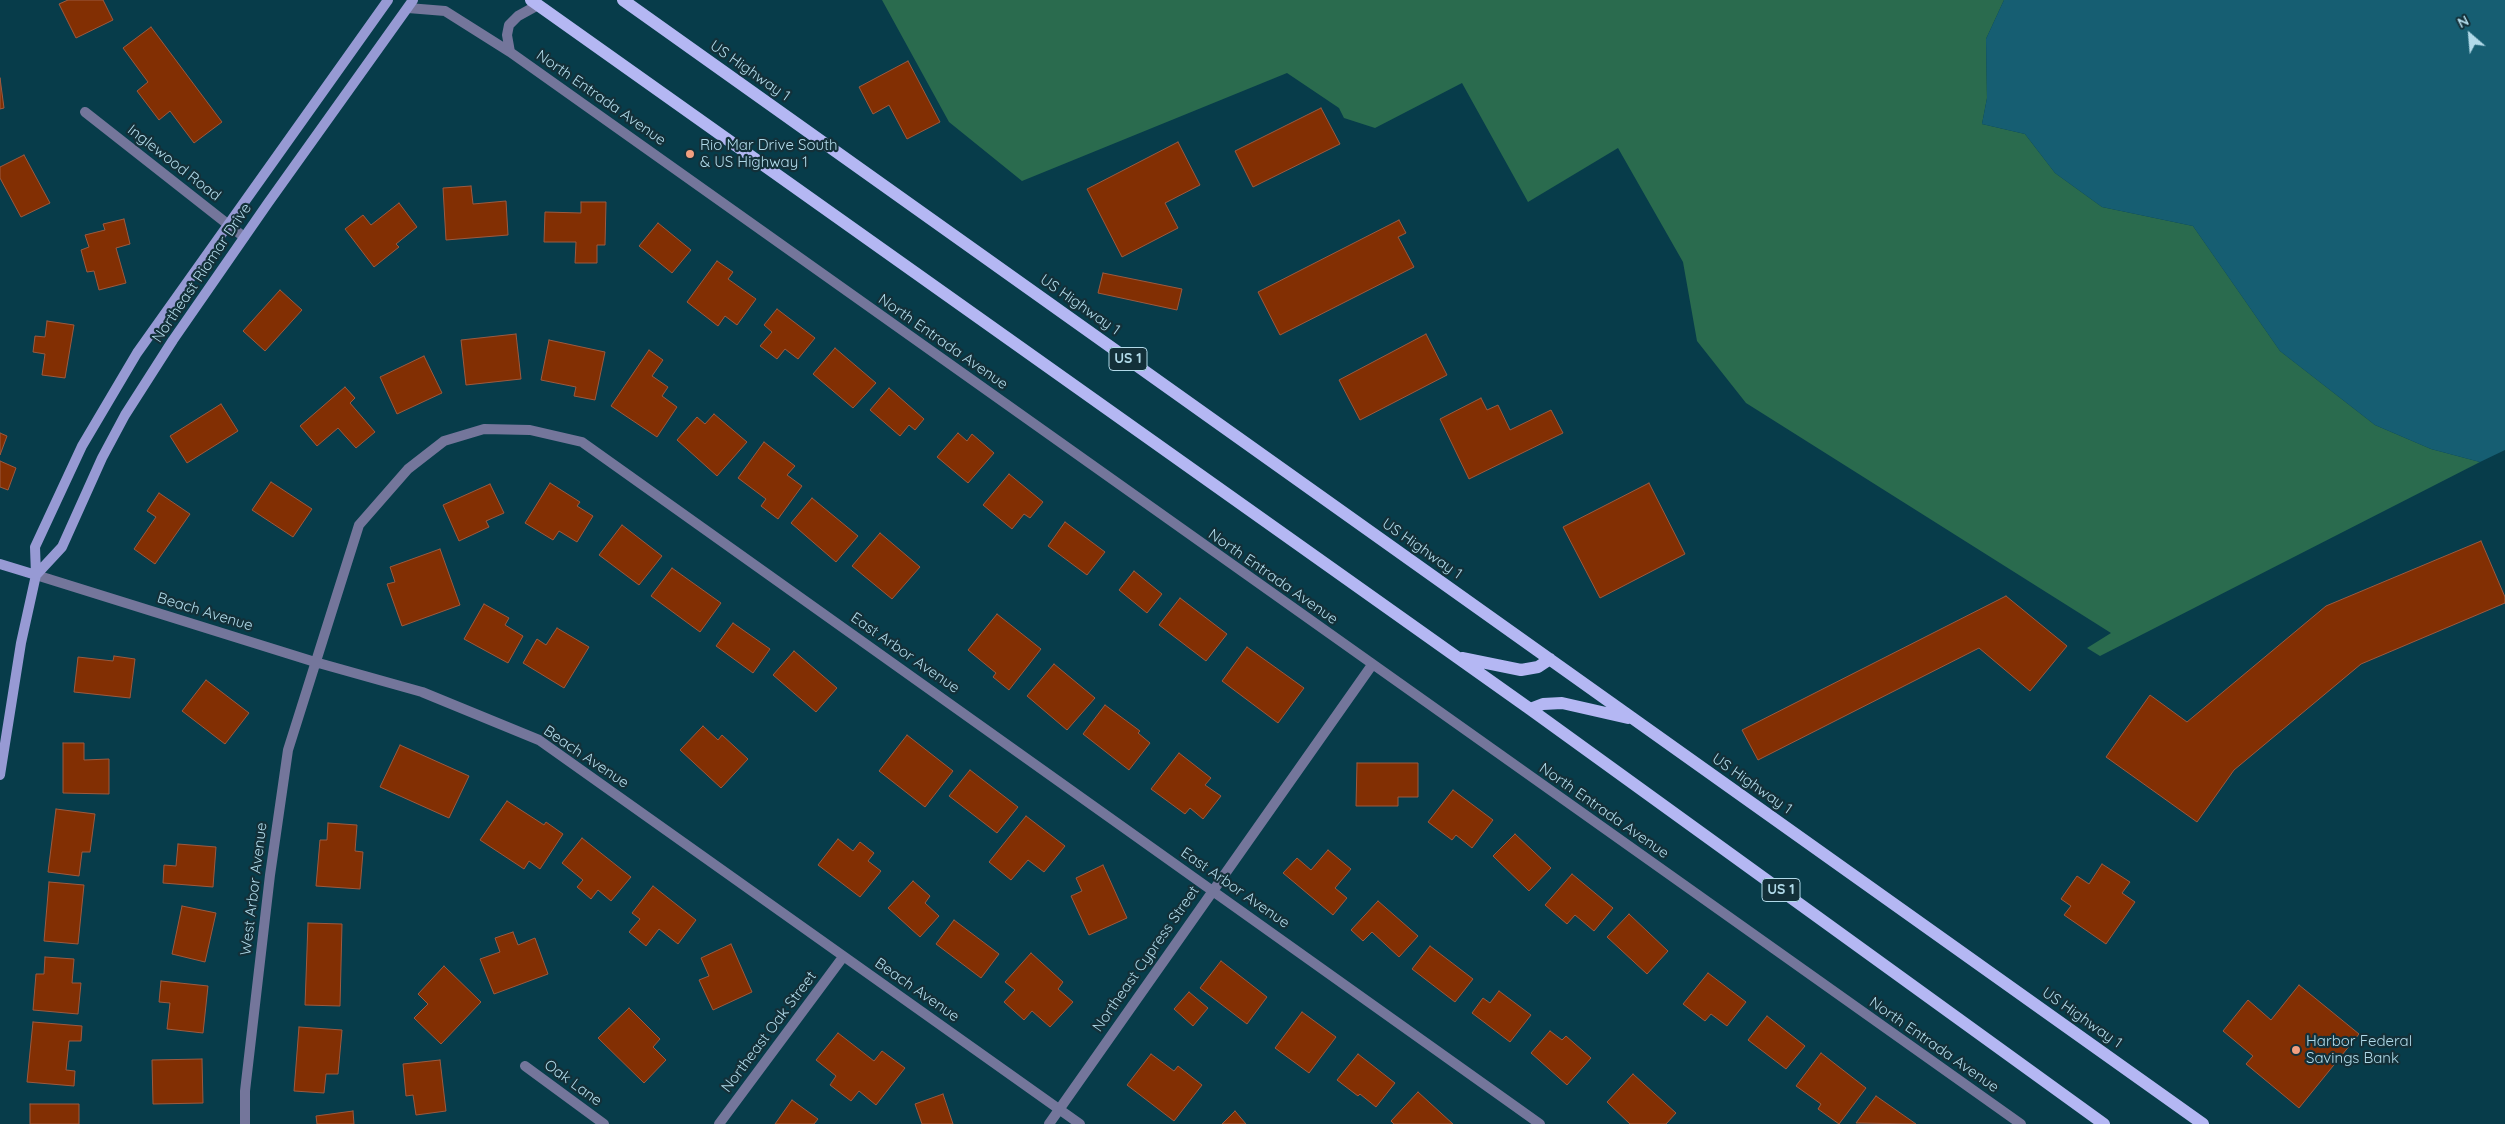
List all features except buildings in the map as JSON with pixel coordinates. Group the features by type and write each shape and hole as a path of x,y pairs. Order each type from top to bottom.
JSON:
{"main road":[{"name":"US Highway 1","path":"623,0 2203,1124"},
{"name":"US 1","path":"535,2 1530,709 2104,1124"},
{"path":"1457,658 1521,670 1538,667 1550,659"},
{"path":"1530,709 1544,704 1562,703 1633,719"}],"street":[{"name":"Northeast Riomar Drive","path":"0,775 21,643 36,575 35,547 82,446 137,353 388,0"},
{"path":"510,52 506,35 509,25 535,2"},
{"name":"Northeast Riomar Drive","path":"36,575 62,547 102,458 125,415 244,237 411,4"},
{"name":"North Entrada Avenue","path":"411,4 446,11 510,52 2021,1124"},
{"name":"Inglewood Road","path":"85,112 244,237"},
{"name":"East Arbor Avenue","path":"315,662 358,525 408,469 444,441 484,429 530,430 582,442 1540,1124"},
{"name":"Beach Avenue","path":"0,564 315,662 422,692 540,740 1080,1124"},
{"name":"West Arbor Avenue","path":"245,1124 246,1082 270,875 288,750 315,662"},
{"name":"Northeast Cypress Street","path":"1049,1124 1372,665"},
{"name":"Northeast Oak Street","path":"718,1124 843,957"},
{"name":"Oak Lane","path":"525,1066 604,1124"}],"green space":[{"path":"882,0 2004,0 1986,39 1987,98 1982,124 2025,134 2055,173 2102,207 2193,226 2280,351 2375,425 2431,449 2480,462 2100,656 2087,648 2111,633 1746,403 1697,341 1683,262 1618,148 1528,202 1462,83 1375,128 1344,118 1339,108 1287,73 1022,181 949,122"}],"water":[{"path":"2004,0 2505,0 2505,450 2480,462 2431,449 2375,425 2280,351 2193,226 2102,207 2055,173 2025,134 1982,124 1987,98 1986,39"}],"place":[{"name":"Rio Mar Drive South & US Highway 1","path":"690,154"},
{"name":"Harbor Federal Savings Bank","path":"2296,1050"}]}
